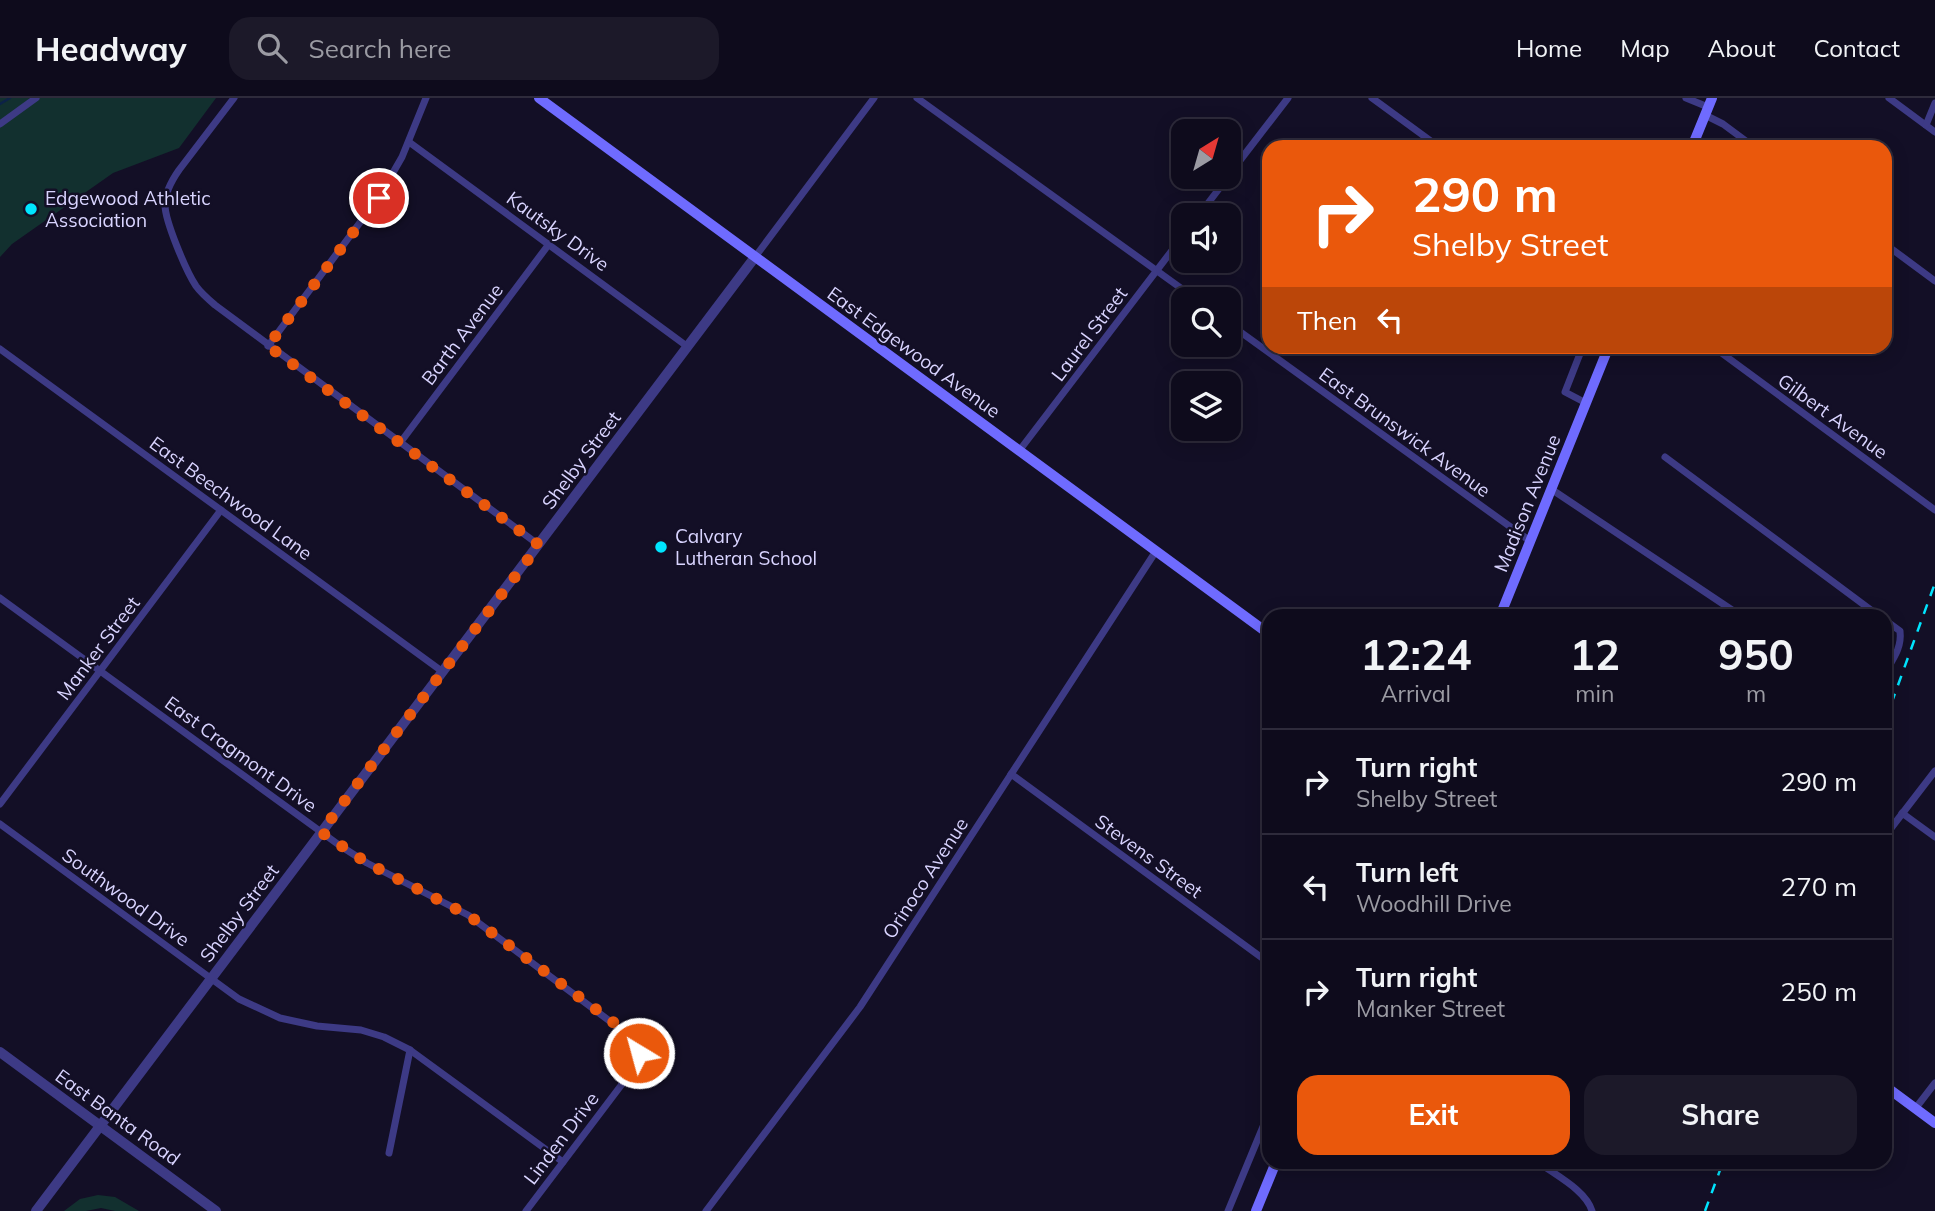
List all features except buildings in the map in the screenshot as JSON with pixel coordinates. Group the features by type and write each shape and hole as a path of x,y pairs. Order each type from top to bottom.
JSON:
{"main road":[{"name":"East Edgewood Avenue","path":"539,98 1262,629"},
{"path":"1695,140 1708,107"},
{"name":"Madison Avenue","path":"1503,609 1606,354"},
{"path":"1892,1091 1935,1124"},
{"path":"1260,1209 1274,1169"}],"street":[{"path":"0,124 36,98"},
{"path":"234,98 179,170 167,194 167,218 196,287 268,346 539,545"},
{"path":"268,346 370,211 409,142 426,98"},
{"name":"Shelby Street","path":"36,1211 102,1127 874,98"},
{"path":"917,98 1180,287"},
{"path":"1241,159 1287,98"},
{"path":"1372,98 1429,140"},
{"path":"1686,98 1708,107 1723,124 1745,140"},
{"path":"1889,98 1935,132"},
{"path":"1926,125 1935,103"},
{"name":"Kautsky Drive","path":"409,142 688,347"},
{"name":"Barth Avenue","path":"400,443 549,244"},
{"path":"1892,249 1935,281"},
{"name":"Laurel Street","path":"1019,451 1171,252"},
{"name":"East Brunswick Avenue","path":"1241,332 1262,348"},
{"name":"East Beechwood Lane","path":"0,349 443,673"},
{"name":"East Brunswick Avenue","path":"1271,354 1530,541"},
{"path":"1580,354 1565,392 1586,403"},
{"name":"Gilbert Avenue","path":"1723,354 1935,510"},
{"path":"1665,457 1870,609"},
{"path":"1551,489 1731,609"},
{"name":"Manker Street","path":"0,804 222,510"},
{"name":"Orinoco Avenue","path":"706,1211 860,1007 1156,551"},
{"name":"East Cragmont Drive","path":"0,598 321,832 367,863 453,907 485,927 632,1036 638,1048"},
{"path":"1892,625 1900,631 1901,641 1892,662"},
{"path":"1892,827 1935,771"},
{"name":"Stevens Street","path":"1011,774 1262,958"},
{"path":"1902,813 1935,837"},
{"name":"Southwood Drive","path":"0,824 239,999 280,1018 317,1026 360,1030 384,1037 410,1050 563,1162"},
{"name":"Linden Drive","path":"526,1211 635,1067 638,1048"},
{"path":"389,1153 410,1050"},
{"name":"East Banta Road","path":"0,1052 216,1211"},
{"path":"1915,1109 1935,1083"},
{"path":"1228,1211 1262,1129"},
{"path":"1547,1169 1577,1192 1591,1209"}],"green space":[{"name":"Edgewood Athletic Association","path":"0,98 30,98 14,112 33,98 216,98 179,148 113,173 12,244 0,257"},
{"path":"98,1195 115,1197 139,1211 101,1208 64,1211 80,1199"}],"waterway":[{"path":"0,104 10,98"}],"railway":[{"path":"1892,702 1935,583"},
{"path":"1705,1211 1720,1169"}],"place":[{"name":"Edgewood Athletic Association","path":"31,209"},
{"name":"Calvary Lutheran School","path":"661,547"}],"route":[{"path":"379,198 268,346 539,545 321,832 367,863 468,915 632,1036 639,1053"}]}
